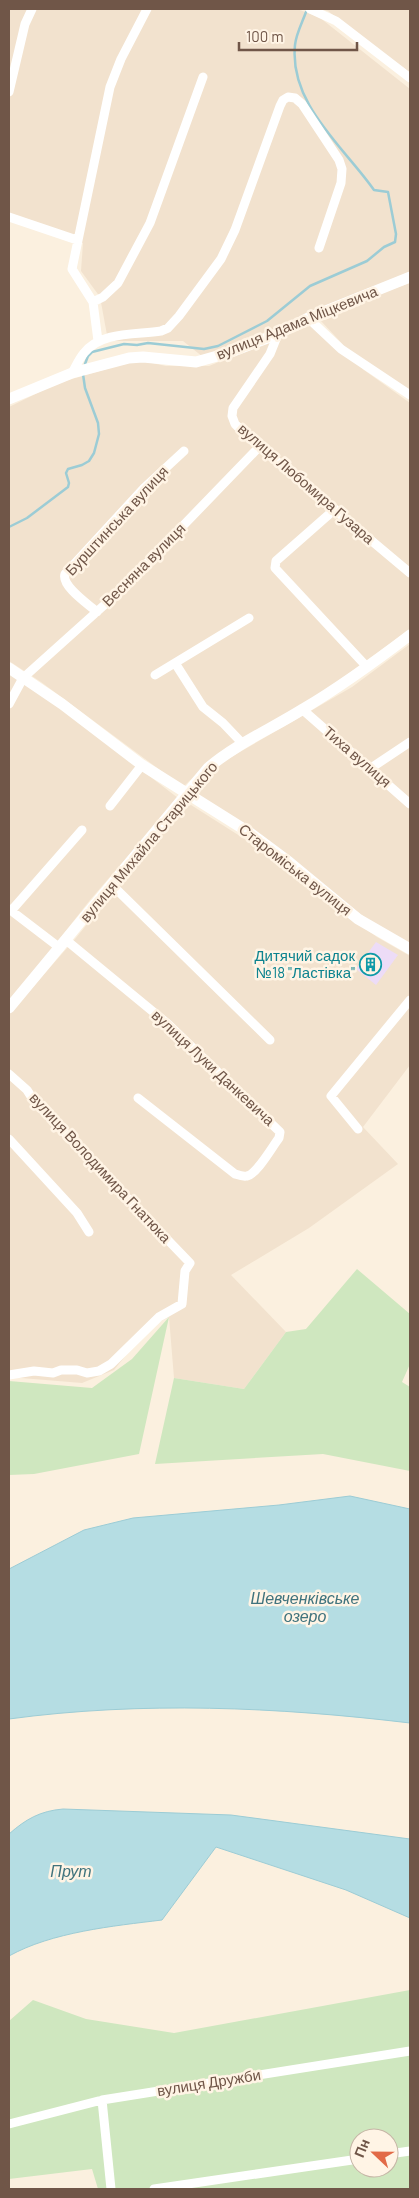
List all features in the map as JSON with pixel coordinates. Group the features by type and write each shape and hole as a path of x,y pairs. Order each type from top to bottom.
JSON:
{"street":[{"path":"9,92 25,24 32,9"},
{"path":"98,341 93,302 72,269 76,240 110,87 121,59 147,9"},
{"path":"310,9 336,21 410,78"},
{"path":"93,302 104,297 115,288 150,223 203,77"},
{"path":"72,373 84,352 98,341 162,331 168,328 179,316 217,266 232,239 280,106 283,100 288,97 295,98 302,104 341,165 341,183 320,248"},
{"path":"9,217 76,240"},
{"name":"вулиця Адама Міцкевича","path":"9,399 72,373 138,357 198,362 228,353 278,334 308,318 410,277"},
{"path":"308,318 341,349 410,395"},
{"name":"вулиця Любомира Гузара","path":"278,334 270,354 232,410 235,424 259,447 410,573"},
{"name":"Весняна вулиця","path":"9,704 23,678 121,590 259,447"},
{"name":"Бурштинська вулиця","path":"97,612 66,584 63,578 64,574 144,488 184,451"},
{"path":"335,509 276,561 275,568 367,667"},
{"path":"155,675 249,618"},
{"name":"вулиця Михайла Старицького","path":"9,1008 208,768 243,744 303,710 367,667 410,635"},
{"path":"175,663 205,709 223,723 243,744"},
{"name":"Староміська вулиця","path":"9,668 62,704 142,765 250,833 289,862 358,919 410,949"},
{"name":"Тиха вулиця","path":"303,710 410,804"},
{"path":"371,768 410,742"},
{"path":"110,806 142,765"},
{"path":"10,910 82,830"},
{"path":"112,885 270,1040"},
{"name":"вулиця Луки Данкевича","path":"10,910 63,944 168,1024 280,1132 278,1138 254,1172 247,1176 242,1176 235,1174 138,1098"},
{"path":"358,1129 331,1096 410,1000"},
{"name":"вулиця Володимира Гнатюка","path":"9,1074 27,1090 34,1101 190,1263 185,1271 182,1304 159,1317 111,1364 100,1371 87,1373 77,1370 61,1370 53,1373 34,1371 9,1375"},
{"path":"9,1139 77,1213 89,1232"},
{"name":"вулиця Дружби","path":"9,2124 102,2100 410,2051"},
{"path":"102,2100 111,2189"},
{"path":"154,2189 349,2160"}],"shaded area":[{"path":"9,9 297,9 319,17 410,89 410,274 203,357 183,341 114,341 107,335 100,297 81,271 83,243 9,215"},
{"path":"321,9 410,9 410,74 328,11"},
{"path":"410,283 410,391 348,350 321,321 376,295"},
{"path":"312,324 364,370 410,403 410,629 316,697 212,759 183,787 41,682 9,661 9,407 58,383 138,360 166,366 209,366"},
{"path":"410,644 410,946 377,926 193,793 214,767 352,687"},
{"path":"9,672 67,713 178,798 90,900 9,1001"},
{"path":"191,805 270,855 319,896 377,937 410,956 410,1065 363,1127 398,1164 309,1228 231,1275 286,1332 244,1389 174,1378 169,1317 148,1328 114,1370 82,1383 9,1377 9,1014 75,939 180,810"},
{"path":"376,942 398,955 376,985 356,969"}],"green space":[{"path":"357,1269 410,1314 410,1364 402,1382 410,1387 410,1471 323,1454 155,1464 174,1378 244,1389 286,1332 306,1329"},
{"path":"169,1317 139,1454 34,1474 9,1475 9,1381 92,1388 132,1359"},
{"path":"410,1990 410,2189 98,2189 92,2169 9,2179 9,2021 33,2000 86,2019 174,2033"}],"water":[{"name":"Шевченківське озеро","path":"350,1496 410,1509 410,1723 310,1713 210,1708 109,1710 9,1719 9,1569 84,1530 133,1518 279,1505"},
{"name":"Прут","path":"63,1809 231,1815 410,1839 410,1918 346,1890 216,1847 162,1920 83,1931 44,1941 9,1956 9,1834 21,1824 34,1817"}],"waterway":[{"path":"85,364 92,352 124,344 137,345 148,343 204,349 218,346 267,321 310,286 367,261 384,247 395,242 396,234 388,192 374,190 321,124 309,105 301,86 295,66 295,45 306,12"},
{"path":"9,527 27,518 68,487 69,483 66,473 68,469 89,461 94,453 99,434 98,423 85,388 83,374"}],"place":[{"name":"Дитячий садок №18 \"Ластівка\"","path":"371,965"}]}
